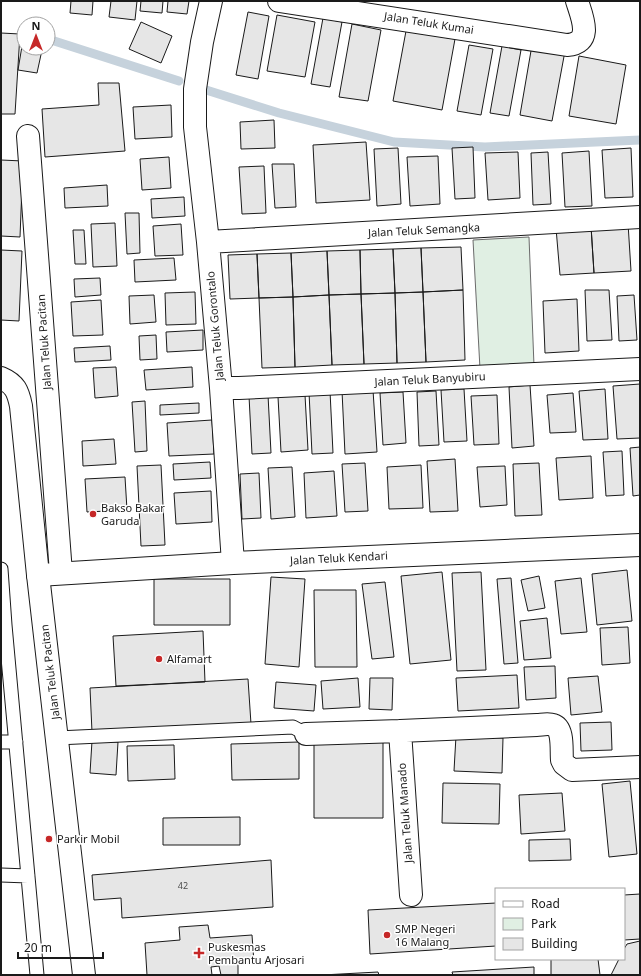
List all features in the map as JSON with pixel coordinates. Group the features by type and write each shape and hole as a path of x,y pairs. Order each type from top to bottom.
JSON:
{"street":[{"name":"Jalan Teluk Gorontalo","path":"211,1 194,90 196,127 221,388 233,563"},
{"name":"Jalan Teluk Kumai","path":"279,1 567,45 574,44 583,36 584,21 576,1"},
{"name":"Jalan Teluk Pacitan","path":"28,136 61,573"},
{"name":"Jalan Teluk Semangka","path":"208,242 640,217"},
{"name":"Jalan Teluk Banyubiru","path":"221,388 640,369"},
{"name":"Jalan Teluk Pacitan","path":"1,378 8,381 15,387 19,394 21,406 38,574 84,975"},
{"name":"Jalan Teluk Kendari","path":"38,574 233,563 640,544"},
{"path":"306,734 553,725 558,728 560,734 562,760 564,764 572,770 640,767"},
{"name":"Jalan Teluk Manado","path":"400,731 411,895"}],"lane":[{"path":"1,569 3,625 16,742 37,975"},
{"path":"57,738 293,727 306,734"},
{"path":"1,742 16,742"},
{"path":"1,875 28,876"}],"green space":[{"path":"529,237 534,366 480,369 473,240"}],"building":[{"path":"71,1 93,1 92,15 70,13"},
{"path":"111,1 137,1 135,20 109,17"},
{"path":"141,1 163,1 162,13 140,11"},
{"path":"168,1 189,1 187,14 167,12"},
{"path":"248,12 269,16 258,79 236,75"},
{"path":"277,15 315,22 305,77 267,71"},
{"path":"323,18 342,22 330,87 311,84"},
{"path":"141,22 172,36 161,63 129,49"},
{"path":"352,24 381,30 368,101 339,97"},
{"path":"406,31 455,39 442,110 393,101"},
{"path":"1,33 16,34 16,56 19,56 15,114 1,114"},
{"path":"469,45 493,49 481,115 457,111"},
{"path":"532,45 565,51 552,121 520,115"},
{"path":"502,46 521,50 509,116 490,113"},
{"path":"20,56 41,56 37,73 18,70"},
{"path":"579,56 626,65 616,124 569,116"},
{"path":"98,83 119,83 125,151 45,157 42,109 99,105"},
{"path":"171,105 172,137 135,139 133,107"},
{"path":"274,120 275,148 241,149 240,122"},
{"path":"366,142 370,200 316,203 313,145"},
{"path":"473,147 475,198 455,199 452,148"},
{"path":"398,148 401,204 377,206 374,149"},
{"path":"631,148 633,197 605,198 602,150"},
{"path":"589,151 592,206 565,207 562,153"},
{"path":"518,152 520,198 488,200 485,153"},
{"path":"548,152 551,204 533,205 531,153"},
{"path":"438,156 440,204 410,206 407,157"},
{"path":"169,157 171,188 142,190 140,159"},
{"path":"1,160 23,161 20,237 1,236"},
{"path":"272,164 294,164 296,207 275,208"},
{"path":"264,166 266,213 242,214 239,167"},
{"path":"107,185 108,206 65,208 64,188"},
{"path":"184,197 185,216 152,218 151,199"},
{"path":"125,213 139,213 140,253 127,254"},
{"path":"115,223 117,266 93,267 91,224"},
{"path":"628,223 631,271 594,273 591,226"},
{"path":"181,224 183,255 155,256 153,226"},
{"path":"591,226 594,273 560,275 556,228"},
{"path":"73,230 84,230 86,264 75,264"},
{"path":"461,247 463,290 423,292 421,248"},
{"path":"421,248 423,292 395,293 393,249"},
{"path":"393,249 395,293 361,294 360,250"},
{"path":"1,250 22,251 19,321 1,320"},
{"path":"360,250 361,294 329,295 327,251"},
{"path":"327,251 329,295 293,297 291,253"},
{"path":"291,253 293,297 259,298 257,254"},
{"path":"257,254 259,298 230,299 228,255"},
{"path":"174,258 176,280 135,282 134,260"},
{"path":"100,278 101,295 75,297 74,279"},
{"path":"463,290 465,360 426,362 423,292"},
{"path":"585,290 609,290 612,340 587,341"},
{"path":"195,292 196,324 166,325 165,293"},
{"path":"423,292 426,362 397,363 395,293"},
{"path":"395,293 397,363 364,364 361,294"},
{"path":"361,294 364,364 332,365 329,295"},
{"path":"154,295 156,322 130,324 129,296"},
{"path":"329,295 332,365 295,367 293,297"},
{"path":"634,295 637,340 619,341 617,296"},
{"path":"293,297 295,367 262,368 259,298"},
{"path":"577,299 579,351 545,353 543,301"},
{"path":"101,300 103,335 73,336 71,302"},
{"path":"203,330 203,350 167,352 166,332"},
{"path":"156,335 157,359 140,360 139,336"},
{"path":"110,346 111,360 75,362 74,348"},
{"path":"116,367 118,396 95,398 93,368"},
{"path":"192,367 193,387 146,390 144,370"},
{"path":"640,384 640,438 617,439 613,386"},
{"path":"530,385 534,446 512,448 509,387"},
{"path":"464,389 467,441 444,442 441,390"},
{"path":"605,389 608,439 583,440 579,391"},
{"path":"373,390 377,452 345,454 342,391"},
{"path":"330,391 333,453 312,454 309,392"},
{"path":"436,391 439,445 419,446 417,392"},
{"path":"403,392 406,443 383,445 380,393"},
{"path":"573,393 576,432 550,433 547,395"},
{"path":"268,395 271,453 252,454 249,396"},
{"path":"305,395 308,450 281,452 278,397"},
{"path":"497,395 499,444 474,445 471,396"},
{"path":"145,401 147,451 135,452 132,402"},
{"path":"199,403 199,413 160,415 160,405"},
{"path":"212,420 214,454 169,456 167,423"},
{"path":"114,439 116,464 83,466 82,441"},
{"path":"640,447 640,495 633,496 630,448"},
{"path":"622,451 624,495 606,496 603,452"},
{"path":"591,456 593,498 559,500 556,458"},
{"path":"455,459 458,511 430,512 427,461"},
{"path":"210,462 211,478 174,480 173,464"},
{"path":"365,463 368,511 345,512 342,464"},
{"path":"539,463 542,515 515,516 513,464"},
{"path":"161,465 165,545 141,546 137,466"},
{"path":"421,465 423,508 389,509 387,467"},
{"path":"505,466 507,505 480,507 477,467"},
{"path":"292,467 295,517 271,519 268,468"},
{"path":"334,471 337,516 306,518 304,473"},
{"path":"259,473 261,518 242,519 240,474"},
{"path":"125,477 127,510 87,512 85,479"},
{"path":"211,491 212,522 176,524 174,493"},
{"path":"627,570 632,621 597,625 592,574"},
{"path":"442,572 451,660 410,664 401,576"},
{"path":"481,572 486,670 457,671 452,573"},
{"path":"539,576 545,608 528,611 521,580"},
{"path":"271,577 305,579 299,667 265,664"},
{"path":"511,578 518,663 504,664 497,579"},
{"path":"581,578 587,632 561,634 555,581"},
{"path":"154,579 230,579 230,625 154,625"},
{"path":"385,582 394,657 372,659 362,584"},
{"path":"314,590 356,590 357,667 315,667"},
{"path":"547,618 551,658 524,660 520,621"},
{"path":"628,627 630,663 602,665 600,628"},
{"name":"Alfamart","path":"203,631 205,682 116,686 113,636"},
{"path":"555,666 556,698 526,700 524,667"},
{"path":"517,675 519,708 458,711 456,678"},
{"path":"598,676 602,712 571,715 568,678"},
{"path":"358,678 360,707 323,709 321,681"},
{"path":"370,678 393,678 392,710 369,709"},
{"path":"248,679 251,724 92,732 90,688"},
{"path":"276,682 316,685 314,711 274,708"},
{"path":"611,722 612,750 581,751 580,723"},
{"path":"456,736 503,738 502,773 454,771"},
{"path":"92,741 118,742 116,775 90,773"},
{"path":"314,741 383,741 383,818 314,818"},
{"path":"299,742 299,779 232,780 231,744"},
{"path":"174,745 175,779 128,781 127,746"},
{"path":"630,781 637,854 609,857 602,784"},
{"path":"443,783 500,784 499,824 442,823"},
{"path":"562,793 565,831 521,834 519,795"},
{"path":"240,817 240,845 163,845 163,818"},
{"path":"570,839 571,860 529,861 529,840"},
{"path":"271,860 273,907 122,918 121,898 94,900 92,875"},
{"path":"640,894 640,939 625,940 625,895"},
{"path":"495,903 495,946 370,954 368,910"},
{"name":"Puskesmas Pembantu Arjosari","path":"208,925 210,938 252,935 254,963 238,964 238,975 221,975 219,966 211,967 212,975 147,975 145,943 180,940 179,927"},
{"path":"640,941 640,975 611,975 618,960 625,960 625,947 627,944"},
{"path":"551,960 598,960 600,975 551,975"},
{"path":"534,967 534,975 453,975 452,972"},
{"path":"378,972 379,975 322,975"}],"waterway":[{"path":"56,42 179,81"},
{"path":"203,89 279,113 394,142 485,147 640,140"}],"place":[{"name":"Bakso Bakar Garuda","path":"93,514"},
{"name":"Alfamart","path":"159,659"},
{"name":"Parkir Mobil","path":"49,839"},
{"name":"SMP Negeri 16 Malang","path":"387,935"},
{"name":"Puskesmas Pembantu Arjosari","path":"199,953"}]}
